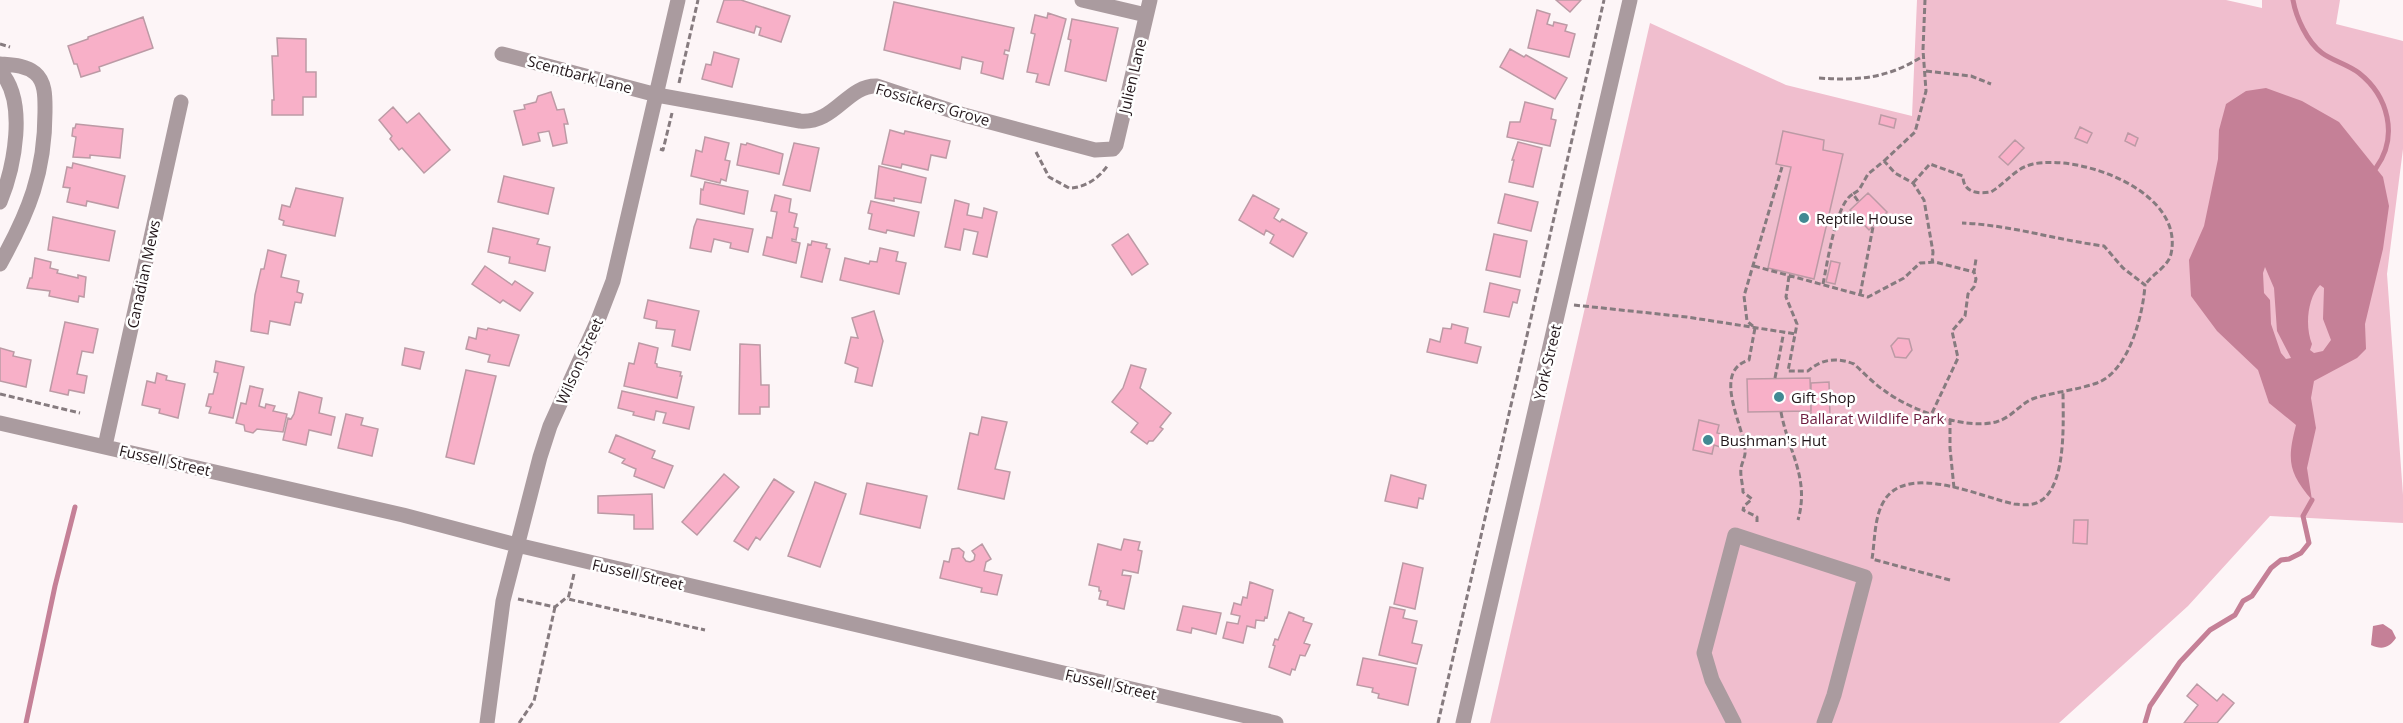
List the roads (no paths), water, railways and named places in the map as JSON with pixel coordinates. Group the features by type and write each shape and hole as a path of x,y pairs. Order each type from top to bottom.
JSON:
{"street":[{"name":"Wilson Street","path":"487,723 496,643 504,596 517,545 550,426 613,281 678,0"},
{"path":"1083,0 1148,7"},
{"name":"York Street","path":"1463,723 1630,0"},
{"name":"Julien Lane","path":"1113,148 1148,7"},
{"name":"Scentbark Lane","path":"502,54 657,95"},
{"path":"0,64 24,67 36,74 42,83 45,109 44,152 38,183 26,215 0,264"},
{"path":"0,71 13,93 15,125 11,168 0,202"},
{"name":"Fossickers Grove","path":"657,95 805,122 823,117 858,92 870,86 877,86 964,115 1034,133 1078,148 1095,150 1113,148"},
{"name":"Canadian Mews","path":"105,446 181,102"},
{"name":"Fussell Street","path":"0,423 403,515 517,545 1276,723"},
{"path":"1734,723 1712,680 1704,653 1735,535 1865,577 1834,695 1824,723"}],"waterway":[{"path":"2293,0 2307,36 2317,48 2326,56 2359,73 2369,82 2383,105 2387,117 2387,143 2376,168"},
{"path":"2145,723 2150,706 2180,662 2210,630 2235,615 2243,601 2252,596 2271,568 2281,560 2301,553 2309,543 2303,516 2312,500"},
{"path":"26,723 55,586 75,507"}],"place":[{"name":"Reptile House","path":"1804,218"},
{"name":"Gift Shop","path":"1779,397"},
{"name":"Bushman's Hut","path":"1708,440"}],"park label":[{"name":"Ballarat Wildlife Park","path":"1872,418"}]}
